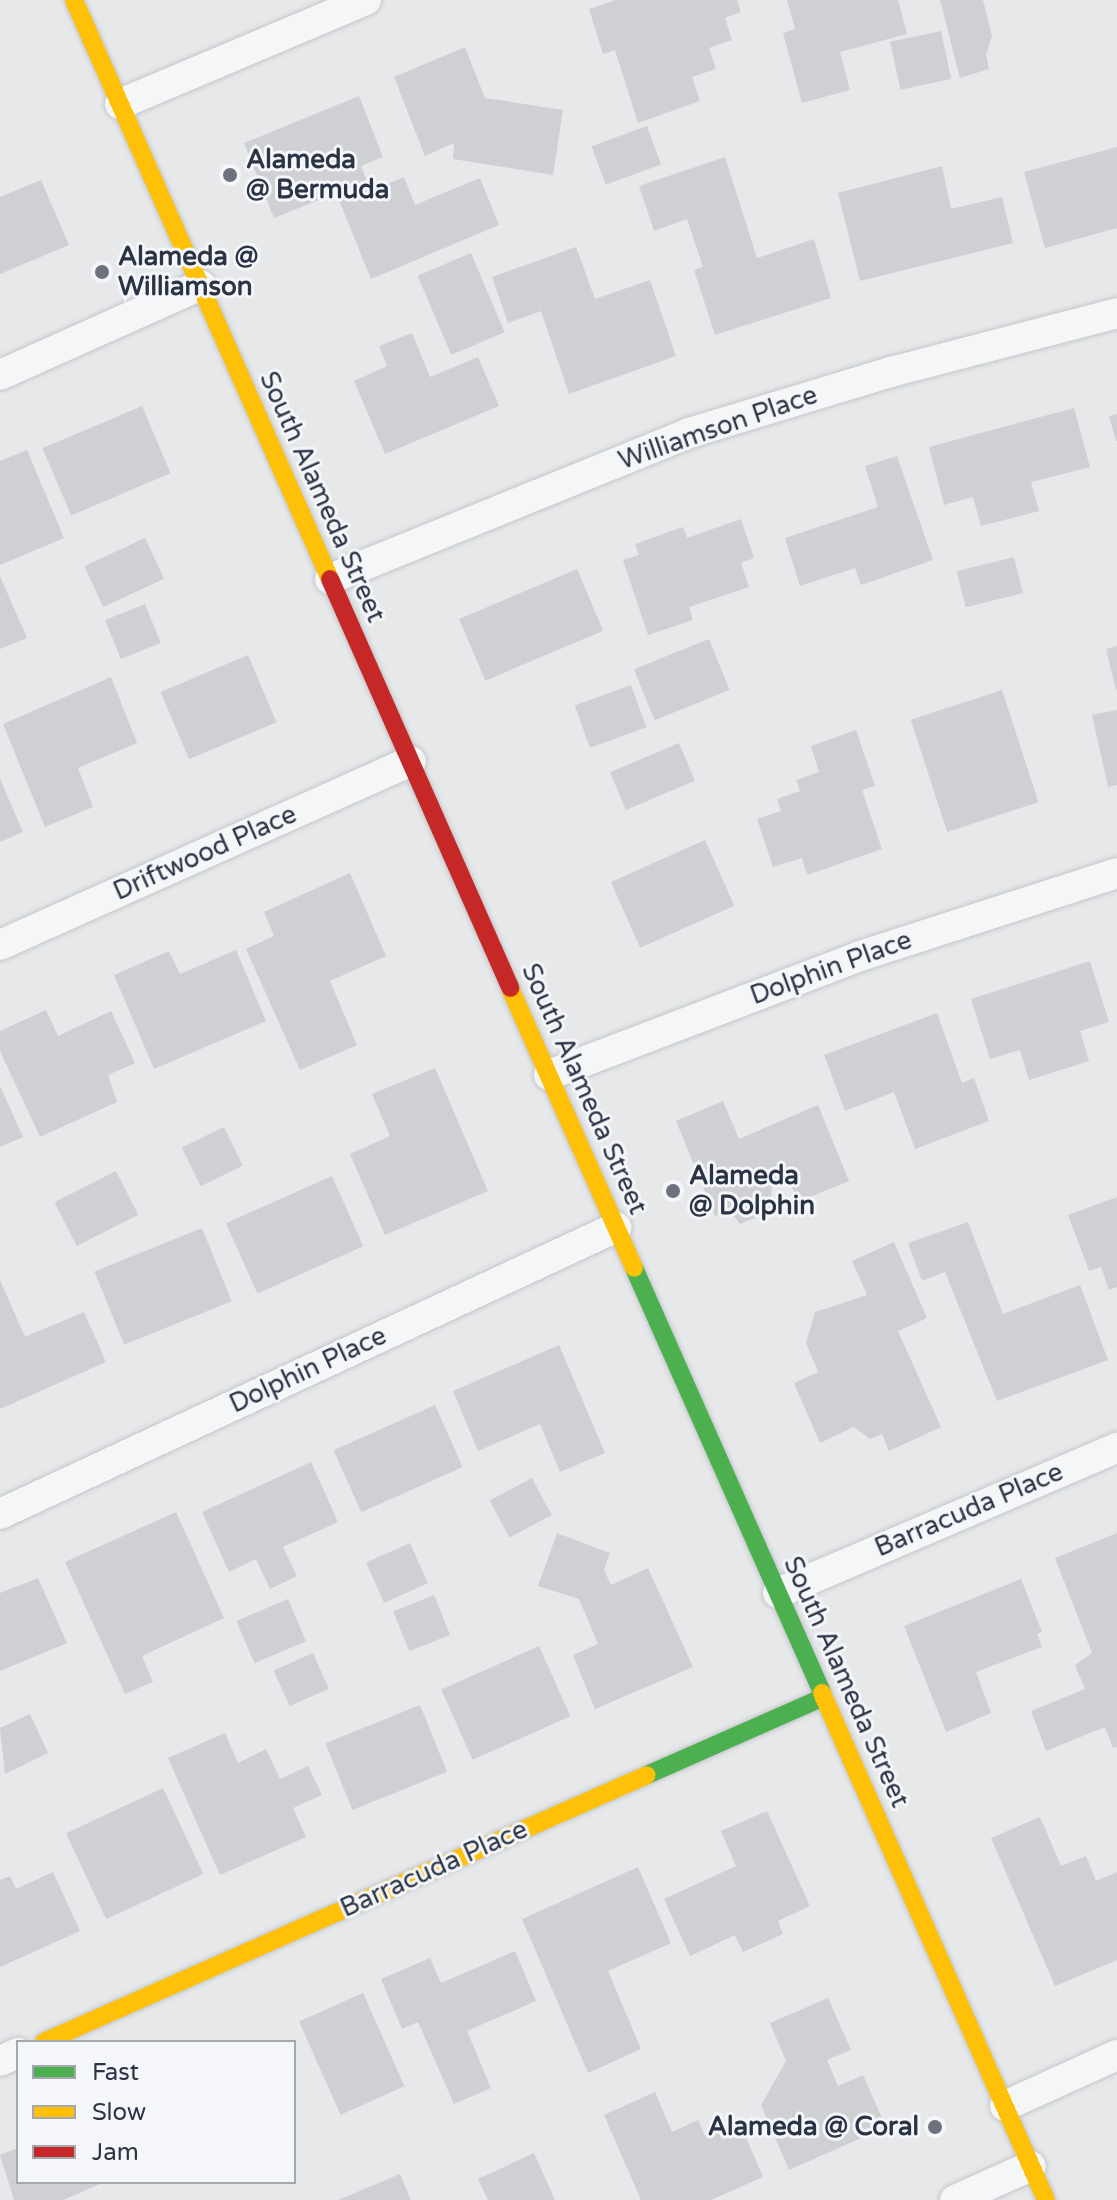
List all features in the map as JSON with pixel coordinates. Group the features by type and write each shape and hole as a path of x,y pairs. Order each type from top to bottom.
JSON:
{"main road":[{"name":"South Alameda Street","path":"74,0 1046,2200"},
{"name":"Barracuda Place","path":"49,2040 824,1697"}],"street":[{"path":"120,104 366,0"},
{"path":"0,375 201,285"},
{"name":"Williamson Place","path":"330,579 689,433 891,372 1117,313"},
{"name":"Driftwood Place","path":"0,945 411,761"},
{"name":"Dolphin Place","path":"549,1075 860,956 1117,873"},
{"name":"Dolphin Place","path":"0,1514 617,1227"},
{"name":"Barracuda Place","path":"778,1593 1117,1448"},
{"path":"1005,2106 1117,2055"},
{"path":"955,2200 1031,2166"}],"building":[{"path":"616,0 737,0 741,12 725,18 732,40 709,48 716,69 692,77 700,101 638,123 615,50 603,54 589,9"},
{"path":"787,0 898,0 907,34 840,52 850,90 802,103 783,33 795,29"},
{"path":"940,0 983,0 992,36 986,55 989,69 960,78"},
{"path":"941,31 951,79 900,90 890,42"},
{"path":"465,47 485,98 563,110 553,175 453,159 454,143 425,156 394,77"},
{"path":"359,96 383,157 361,166 371,191 404,177 415,205 480,178 499,225 371,279 336,193 274,218 244,143"},
{"path":"647,126 661,165 606,185 592,146"},
{"path":"1117,147 1117,228 1045,248 1024,172"},
{"path":"725,157 757,258 814,239 831,298 715,335 694,270 703,267 687,219 654,231 639,186"},
{"path":"942,166 951,209 1002,197 1013,243 860,281 838,193"},
{"path":"41,180 69,245 0,274 0,197"},
{"path":"576,247 595,299 650,280 676,356 569,394 541,311 508,323 492,277"},
{"path":"471,253 505,332 451,355 418,276"},
{"path":"412,333 430,377 478,357 499,406 385,454 354,381 387,366 379,346"},
{"path":"142,406 171,473 71,515 43,448"},
{"path":"1074,408 1090,467 1031,482 1039,511 981,526 973,497 944,505 929,447"},
{"path":"1117,414 1117,441 1116,441 1109,416"},
{"path":"27,450 64,538 0,565 0,461"},
{"path":"897,456 933,560 861,585 855,568 800,586 785,538 878,507 865,466"},
{"path":"741,519 754,558 741,563 749,587 689,607 693,620 648,635 623,560 639,555 635,544 683,527 687,538"},
{"path":"145,538 164,579 103,607 84,566"},
{"path":"1014,557 1023,593 966,607 957,571"},
{"path":"577,569 603,631 485,681 459,619"},
{"path":"0,576 27,638 0,649"},
{"path":"145,604 161,643 121,659 105,620"},
{"path":"709,639 730,690 655,720 634,669"},
{"path":"1117,646 1117,690 1116,690 1106,649"},
{"path":"248,655 277,722 189,759 161,692"},
{"path":"111,677 137,743 78,768 93,807 45,827 3,724"},
{"path":"631,685 646,727 590,748 575,706"},
{"path":"1002,690 1038,802 947,832 911,720"},
{"path":"1117,710 1117,785 1108,787 1092,715"},
{"path":"856,730 875,786 862,790 882,849 807,875 802,858 773,867 757,819 781,811 777,799 800,791 796,780 819,772 811,746"},
{"path":"679,743 695,781 626,810 610,772"},
{"path":"0,779 23,832 0,842"},
{"path":"705,840 734,906 640,948 611,882"},
{"path":"350,873 386,956 330,981 357,1045 300,1070 246,949 274,936 264,912"},
{"path":"236,950 266,1021 154,1069 114,975 169,951 180,974"},
{"path":"1090,961 1109,1022 1080,1031 1089,1061 1029,1080 1020,1050 990,1059 971,999"},
{"path":"46,1010 58,1036 111,1011 135,1063 108,1075 117,1102 40,1137 0,1051 0,1031"},
{"path":"937,1013 962,1083 974,1078 989,1121 915,1149 894,1092 845,1111 824,1055"},
{"path":"435,1068 488,1191 385,1235 350,1154 390,1136 372,1094"},
{"path":"0,1086 23,1137 0,1147"},
{"path":"723,1101 739,1139 818,1105 849,1181 798,1202 789,1180 772,1187 770,1212 740,1224 729,1210 715,1216 676,1121"},
{"path":"224,1127 243,1166 201,1186 182,1148"},
{"path":"116,1171 138,1215 77,1246 55,1202"},
{"path":"332,1176 363,1246 257,1294 226,1223"},
{"path":"1117,1197 1117,1287 1109,1290 1101,1267 1089,1271 1068,1215"},
{"path":"968,1222 1003,1314 1080,1285 1108,1360 997,1401 945,1272 922,1281 908,1243"},
{"path":"202,1228 232,1301 124,1345 94,1271"},
{"path":"894,1242 927,1318 898,1331 941,1427 889,1451 882,1434 870,1439 854,1427 820,1443 794,1383 818,1372 806,1343 815,1312 867,1295 852,1261"},
{"path":"0,1280 25,1337 84,1312 106,1362 0,1409"},
{"path":"559,1345 605,1453 560,1472 540,1424 478,1451 453,1391"},
{"path":"435,1405 463,1467 361,1512 334,1450"},
{"path":"311,1462 338,1522 283,1547 297,1576 270,1589 256,1559 229,1572 202,1512"},
{"path":"532,1478 552,1515 509,1538 490,1501"},
{"path":"176,1512 224,1618 142,1656 153,1682 125,1694 65,1562"},
{"path":"557,1533 610,1553 604,1570 611,1585 648,1568 693,1667 595,1709 573,1655 598,1644 579,1599 538,1586"},
{"path":"1117,1533 1117,1747 1113,1748 1105,1727 1046,1751 1031,1711 1085,1689 1075,1665 1092,1653 1055,1558"},
{"path":"410,1543 428,1583 384,1603 366,1563"},
{"path":"38,1578 67,1643 0,1671 0,1593"},
{"path":"1021,1579 1042,1632 1037,1634 1042,1647 976,1672 991,1713 946,1732 904,1626"},
{"path":"434,1595 450,1635 409,1651 393,1611"},
{"path":"288,1599 306,1641 254,1663 236,1621"},
{"path":"539,1646 570,1716 473,1760 441,1690"},
{"path":"313,1653 329,1689 290,1706 274,1670"},
{"path":"420,1705 447,1772 352,1810 325,1743"},
{"path":"30,1714 48,1753 5,1774 0,1728"},
{"path":"225,1733 238,1763 266,1749 280,1779 308,1766 322,1795 293,1808 306,1837 220,1875 168,1758"},
{"path":"163,1788 203,1874 106,1919 66,1833"},
{"path":"767,1811 810,1906 778,1921 783,1934 743,1952 735,1935 690,1956 664,1899 736,1866 721,1831"},
{"path":"1040,1817 1061,1866 1086,1856 1096,1881 1117,1872 1117,1960 1055,1986 991,1838"},
{"path":"638,1867 671,1943 608,1971 641,2049 588,2073 522,1919"},
{"path":"53,1872 80,1931 0,1967 0,1880 10,1876 16,1889"},
{"path":"515,1951 536,2001 467,2031 491,2088 454,2104 418,2022 402,2029 381,1979 430,1958 441,1983"},
{"path":"363,1993 404,2086 341,2115 299,2021"},
{"path":"828,1998 851,2050 827,2060 838,2086 863,2075 886,2127 789,2170 761,2105 786,2061 770,2023"},
{"path":"655,2092 672,2132 698,2120 705,2136 739,2121 763,2177 711,2200 641,2200 604,2115"},
{"path":"16,2149 16,2184 100,2184 63,2200 14,2200 0,2155"},
{"path":"534,2153 555,2200 488,2200 478,2179"},
{"path":"400,2174 411,2200 338,2200"}],"traffic: fast":[{"path":"634,1268 822,1693"},
{"path":"647,1775 824,1697"}],"traffic: slow":[{"path":"74,0 330,579"},
{"path":"510,988 634,1268"},
{"path":"822,1693 1046,2200"},
{"path":"49,2040 647,1775"}],"traffic: jam":[{"path":"330,579 510,988"}],"place":[{"name":"Alameda @ Bermuda","path":"230,175"},
{"name":"Alameda @ Williamson","path":"102,272"},
{"name":"Alameda @ Dolphin","path":"673,1191"},
{"name":"Alameda @ Coral","path":"935,2127"}]}
